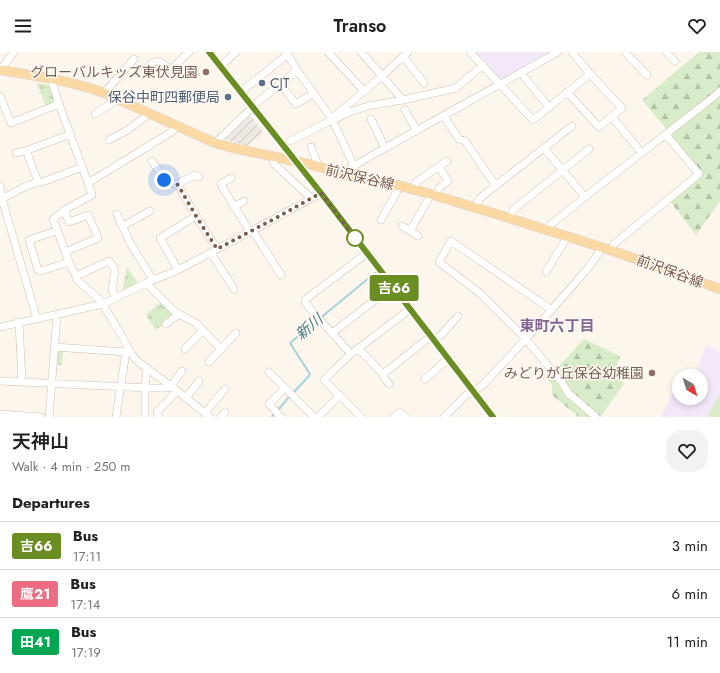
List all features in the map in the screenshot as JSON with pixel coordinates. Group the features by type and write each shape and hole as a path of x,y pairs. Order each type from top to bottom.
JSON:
{"main road":[{"name":"前沢保谷線","path":"0,70 78,84 104,92 215,143 343,174 400,186 432,195 606,249 720,289"}],"street":[{"path":"0,70 14,52"},
{"path":"148,67 153,62 160,62 170,70 188,52"},
{"path":"209,52 321,193 493,417"},
{"path":"220,67 236,52"},
{"path":"328,52 364,91"},
{"path":"361,52 403,100"},
{"path":"470,52 533,120 590,74"},
{"path":"343,174 385,148 558,52"},
{"path":"567,92 599,127 622,108 590,74 572,52"},
{"path":"626,52 647,75"},
{"path":"666,52 675,61"},
{"path":"241,92 287,53 332,120 354,166"},
{"path":"332,120 405,54 424,83"},
{"path":"104,92 134,59"},
{"path":"290,141 332,120 368,106 456,88 483,65"},
{"path":"215,143 253,107 297,70"},
{"path":"521,73 549,107"},
{"path":"51,78 92,194 64,210 53,219 56,230 78,281 103,304 122,336 128,352 208,415 226,389"},
{"path":"280,84 296,104 314,93"},
{"path":"544,230 711,100 720,90"},
{"path":"0,96 11,123 59,104"},
{"path":"95,114 118,99"},
{"path":"405,110 417,131"},
{"path":"109,140 126,131 144,118 147,112"},
{"path":"444,116 459,139 465,141 496,186"},
{"path":"612,117 642,154"},
{"path":"371,119 385,148"},
{"path":"88,183 173,131 176,126"},
{"path":"475,208 480,198 572,126"},
{"path":"16,153 27,151 71,134"},
{"path":"444,417 466,395 482,386 606,249 699,174 666,135"},
{"path":"310,147 319,167"},
{"path":"544,148 585,197"},
{"path":"509,218 514,209 590,149"},
{"path":"27,151 38,182"},
{"path":"273,157 274,164 312,198"},
{"path":"152,161 164,180 177,184 196,216 234,289"},
{"path":"414,190 416,182 447,161"},
{"path":"2,199 22,188 83,167"},
{"path":"410,231 429,198 448,181 439,167"},
{"path":"177,184 195,175 198,177"},
{"path":"231,178 221,184 234,207 281,275"},
{"path":"0,186 2,199 37,319"},
{"path":"382,220 400,186"},
{"path":"0,327 103,304 146,283 178,270 321,193"},
{"path":"234,207 244,201"},
{"path":"64,210 69,222 88,215 98,237 65,252"},
{"path":"123,226 150,211"},
{"path":"117,214 130,243 153,280"},
{"path":"178,270 160,238 196,216"},
{"path":"402,226 418,236"},
{"path":"56,230 29,240 38,270 41,271 69,262"},
{"path":"546,272 567,237"},
{"path":"552,310 451,241 439,262 481,294 526,339 563,384 568,393 596,417"},
{"path":"351,354 305,302 306,299 367,253"},
{"path":"76,276 109,261 115,270 112,290 116,298"},
{"path":"146,283 174,311 197,324 221,348"},
{"path":"332,332 375,300 376,296 391,284"},
{"path":"361,417 324,380 351,354 410,309"},
{"path":"166,324 179,314"},
{"path":"49,417 57,315"},
{"path":"383,374 433,339 440,336 458,316"},
{"path":"20,322 22,382"},
{"path":"185,350 203,330"},
{"path":"209,362 236,333"},
{"path":"55,348 128,352"},
{"path":"359,349 383,374 389,384"},
{"path":"116,417 128,352"},
{"path":"425,379 448,358"},
{"path":"145,417 147,368"},
{"path":"0,381 169,388 182,370"},
{"path":"269,372 314,417"},
{"path":"186,398 199,381"},
{"path":"281,417 269,404 285,388"},
{"path":"159,417 157,412 177,391"},
{"path":"318,417 340,396"},
{"path":"394,417 400,412 405,417"},
{"path":"0,414 41,417"}],"shaded area":[{"path":"475,52 549,52 500,80"},
{"path":"249,114 263,132 247,146 224,139"},
{"path":"706,344 720,352 720,417 661,417 672,394 672,405 708,405 708,369 698,369"}],"green space":[{"path":"699,52 720,52 720,88 668,131 642,100"},
{"path":"37,83 49,85 55,101 54,103 46,107"},
{"path":"720,94 720,201 696,235 669,200 701,174 669,135"},
{"path":"127,267 138,283 122,291"},
{"path":"162,301 175,314 156,330 146,315"},
{"path":"584,339 620,356 615,371 624,384 600,417 579,417 552,395 552,385 547,379"},
{"path":"58,350 63,351 62,365 56,365"},
{"path":"720,393 720,417 709,417 709,413"}],"waterway":[{"name":"新川","path":"294,392 310,374 290,343 375,273"},
{"name":"新川","path":"278,410 289,397"}],"bus line":[{"name":"吉66","path":"209,52 321,193 493,417"}],"place":[{"name":"グローバルキッズ東伏見園","path":"206,72"},
{"name":"CJT","path":"262,83"},
{"name":"保谷中町四郵便局","path":"228,97"},
{"name":"みどりが丘保谷幼稚園","path":"652,373"}],"district":[{"name":"東町六丁目","path":"557,326"}],"route":[{"path":"164,180 178,185 217,249 321,193 355,238"}]}
